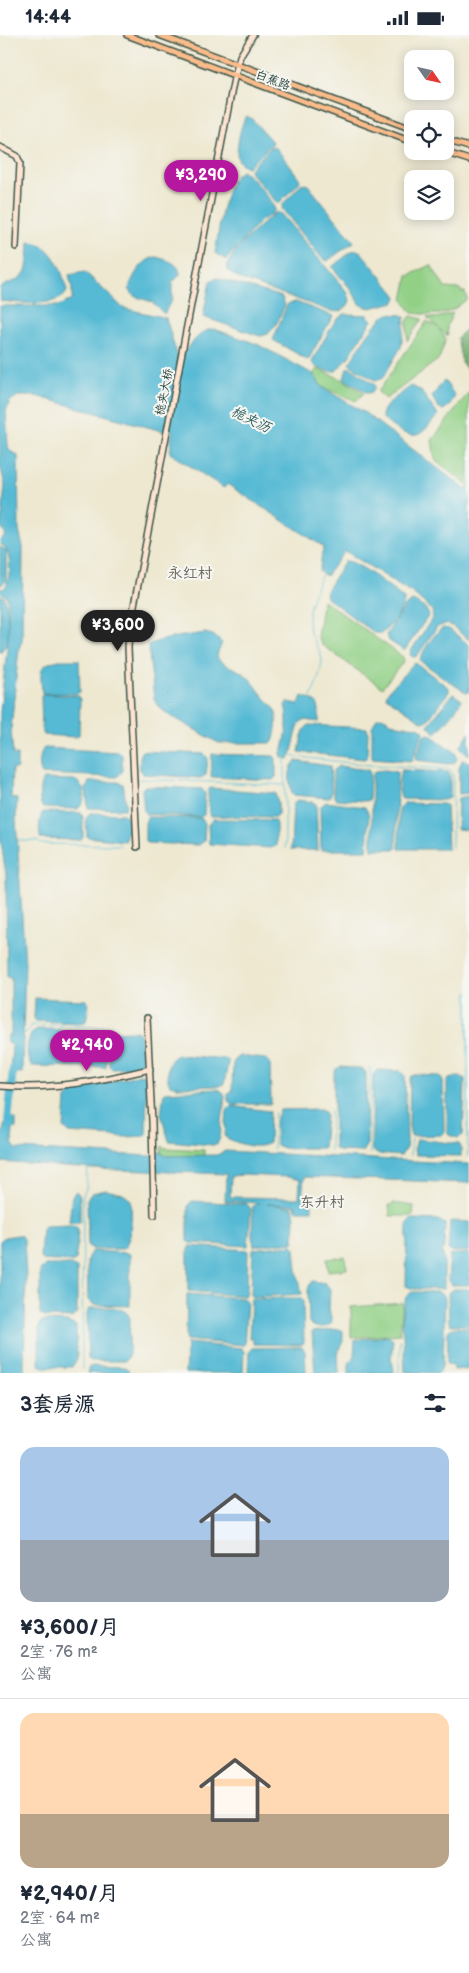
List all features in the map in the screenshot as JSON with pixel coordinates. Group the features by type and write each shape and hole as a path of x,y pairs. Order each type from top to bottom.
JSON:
{"main road":[{"name":"白蕉路","path":"128,35 404,139"},
{"name":"白蕉路","path":"160,35 404,126"},
{"path":"454,143 469,147"},
{"path":"454,155 469,160"}],"street":[{"name":"桅夹大桥","path":"137,847 128,648 129,633 233,83 240,56 252,35"},
{"path":"0,147 17,156 20,163 16,247"},
{"path":"147,1018 154,1215"},
{"path":"0,1086 73,1085 150,1069"}],"green space":[{"path":"431,265 445,288 460,289 462,292 465,292 467,299 454,309 442,314 412,313 403,300 408,276"},
{"path":"453,313 447,326 448,336 439,329 446,339 439,359 386,399 378,392 427,321 439,328 427,317 436,318"},
{"path":"411,316 422,319 407,341 407,321"},
{"path":"469,326 469,373 462,363 457,338"},
{"path":"317,369 342,379 364,393 356,401 322,387 313,374"},
{"path":"469,392 469,492 467,490 468,485 435,460 432,440"},
{"path":"323,600 403,657 404,661 382,688 322,645 317,636"},
{"path":"162,1146 165,1148 204,1150 204,1156 166,1156 161,1154"},
{"path":"393,1203 414,1206 413,1216 390,1216 389,1205"},
{"path":"345,1257 347,1269 328,1271 327,1259"},
{"path":"403,1303 400,1334 351,1338 351,1307"}],"water":[{"path":"247,116 252,119 273,143 248,167 240,162 237,155 241,130"},
{"path":"272,146 277,149 300,179 299,183 278,204 251,173 250,169"},
{"path":"242,171 251,177 261,188 275,210 271,215 260,221 226,260 215,253 220,221 230,184"},
{"path":"302,183 308,185 354,242 327,261 322,258 282,209 283,204"},
{"path":"277,212 281,214 348,293 350,301 345,309 337,312 330,311 238,278 227,270 228,263 239,247 255,230"},
{"path":"29,242 37,243 50,252 63,275 67,291 56,300 47,302 1,301 0,287 22,276 25,272"},
{"path":"357,250 361,252 396,295 395,302 370,308 361,305 350,288 332,267 352,251"},
{"path":"156,257 175,265 180,275 172,283 172,299 164,314 152,302 134,296 129,289 139,269 151,258"},
{"name":"桅夹沥","path":"85,272 123,308 166,318 178,359 199,336 204,332 214,329 257,344 313,374 322,387 365,413 469,492 469,640 452,626 445,624 437,627 417,656 413,657 410,655 433,617 432,610 414,594 345,551 326,576 319,571 324,547 227,484 224,488 170,453 172,430 162,431 36,396 18,396 10,401 6,411 8,446 10,451 18,455 19,531 23,547 22,641 19,648 11,729 13,755 17,755 17,769 12,769 11,798 17,799 16,819 25,964 22,1073 10,1072 12,1045 7,1043 8,1035 11,1035 11,978 7,977 6,874 0,836 0,713 8,639 8,601 7,597 0,592 0,589 5,588 7,584 10,566 6,549 3,545 0,545 0,540 6,536 1,526 5,485 0,465 0,306 58,306 72,300 69,275"},
{"path":"217,278 282,297 285,305 273,329 260,336 203,317 210,281"},
{"path":"296,302 333,316 308,360 273,340 287,305"},
{"path":"344,314 367,315 372,320 348,358 336,371 320,369 312,363 313,359 335,321"},
{"path":"389,314 403,315 405,317 401,347 383,378 376,381 349,364 378,321"},
{"path":"347,368 351,368 374,384 375,387 372,392 368,393 344,379"},
{"path":"444,380 455,396 449,406 443,410 438,407 432,397"},
{"path":"411,386 420,390 438,415 421,433 416,435 400,431 382,417 385,408"},
{"path":"2,547 6,551 6,581 0,586 0,548"},
{"path":"345,561 366,570 404,599 399,613 382,633 374,633 326,597 327,589"},
{"path":"0,595 4,597 6,602 8,636 4,648 0,652"},
{"path":"413,601 425,608 429,615 405,650 403,650 388,640 386,635 407,604"},
{"path":"443,628 449,629 469,645 469,692 466,693 420,661 429,643"},
{"path":"205,633 213,635 222,643 217,655 218,659 247,676 274,707 277,721 272,743 219,743 169,715 160,708 154,699 148,645 169,638"},
{"path":"59,660 79,660 80,692 76,694 42,693 41,675 43,667 46,664"},
{"path":"414,663 449,688 449,692 428,720 423,722 386,697 387,693"},
{"path":"42,694 79,696 79,735 75,737 44,735 42,730"},
{"path":"453,694 462,700 449,719 436,733 428,726"},
{"path":"302,696 317,704 319,722 304,720 299,723 289,759 282,757 281,753 287,729 285,705 288,702 299,704"},
{"path":"382,717 397,725 418,727 424,731 412,761 372,758 372,727 377,718"},
{"path":"309,725 367,728 367,757 364,759 299,752 303,733"},
{"path":"469,733 469,755 460,747"},
{"path":"429,734 455,752 457,758 455,762 449,764 417,760 416,757 424,736"},
{"path":"44,748 119,752 122,755 122,772 117,777 42,774 40,761"},
{"path":"142,751 204,754 208,758 206,775 201,778 143,774 140,771 140,754"},
{"path":"212,754 274,756 276,759 276,777 273,780 211,777"},
{"path":"462,760 469,762 469,793 459,794 459,769"},
{"path":"296,761 330,766 332,792 329,798 293,795 290,772"},
{"path":"339,766 368,770 370,773 369,800 337,799 334,797 333,770"},
{"path":"402,770 448,772 450,775 450,797 444,800 402,799 399,784"},
{"path":"375,771 397,772 396,849 372,849 372,775"},
{"path":"43,779 74,780 78,782 83,789 83,803 77,809 43,808 40,802 40,794"},
{"path":"89,782 118,782 123,784 125,809 88,808 86,789"},
{"path":"145,786 202,789 205,793 204,815 200,817 146,814 144,811 142,789"},
{"path":"210,788 275,793 278,802 278,814 275,817 210,816 208,791"},
{"path":"469,796 469,830 457,829 458,798"},
{"path":"297,800 316,804 318,850 291,850 293,805"},
{"path":"326,802 365,807 369,815 367,850 321,850 320,807"},
{"path":"404,803 446,805 448,849 399,849 399,809"},
{"path":"43,812 81,813 83,817 83,838 80,840 41,839 39,825"},
{"path":"90,813 123,814 127,816 129,827 124,841 87,837 86,819"},
{"path":"147,817 201,818 205,823 204,841 199,845 147,843 145,841 145,823"},
{"path":"213,819 274,820 276,824 276,846 271,848 209,844 208,825"},
{"path":"35,998 86,1000 89,1003 86,1021 82,1023 36,1021 34,1018"},
{"path":"37,1029 103,1031 107,1043 106,1067 31,1066 27,1051 31,1035"},
{"path":"137,1031 140,1034 143,1065 139,1067 111,1068 109,1065 109,1048 114,1032"},
{"path":"178,1055 227,1059 224,1084 219,1086 177,1087 170,1085 167,1077 169,1063"},
{"path":"239,1056 265,1059 270,1062 271,1104 232,1104 228,1101 228,1094 232,1091 233,1061"},
{"path":"341,1067 362,1069 366,1072 367,1144 362,1152 338,1151 334,1148 334,1076 336,1069"},
{"path":"377,1070 401,1071 405,1075 407,1138 406,1148 401,1156 377,1154 372,1150 373,1075"},
{"path":"140,1074 144,1075 147,1079 146,1136 127,1137 69,1133 64,1128 66,1099 71,1092"},
{"path":"415,1075 440,1076 443,1078 444,1132 441,1135 411,1136 409,1126 410,1080"},
{"path":"460,1076 465,1079 463,1135 458,1138 449,1135 447,1132 447,1082 449,1078"},
{"path":"217,1089 223,1092 225,1097 220,1138 217,1144 169,1141 161,1114 164,1092"},
{"path":"230,1106 270,1111 269,1143 253,1146 225,1137 227,1110"},
{"path":"320,1109 325,1111 326,1115 323,1148 283,1148 276,1145 276,1120 280,1110"},
{"path":"6,1119 16,1119 12,1143 16,1149 150,1156 160,1152 166,1156 217,1155 225,1151 469,1164 469,1183 304,1177 302,1199 308,1200 312,1205 312,1210 296,1210 295,1205 267,1204 293,1207 295,1217 294,1242 254,1246 252,1235 253,1206 258,1203 225,1201 226,1174 92,1169 0,1162 0,1142","holes":["231,1176 288,1177 300,1180 299,1198 230,1197"]},
{"path":"417,1139 459,1144 461,1156 416,1155 414,1151"},
{"path":"106,1190 123,1194 131,1200 130,1233 123,1249 93,1249 88,1246 87,1199 92,1193"},
{"path":"76,1191 80,1196 80,1222 69,1222 72,1196"},
{"path":"192,1201 247,1204 251,1209 248,1246 191,1243 188,1241 188,1205"},
{"path":"412,1219 438,1220 445,1224 442,1252 444,1260 444,1289 413,1289 406,1286 407,1227 408,1222"},
{"path":"450,1222 469,1222 469,1251 453,1252 448,1250"},
{"path":"72,1225 78,1229 76,1260 72,1262 42,1260 40,1257 42,1228 45,1226"},
{"path":"18,1235 24,1241 26,1275 24,1373 0,1373 0,1241 5,1237"},
{"path":"292,1245 295,1248 302,1294 253,1297 251,1295 253,1249"},
{"path":"190,1246 248,1250 247,1292 245,1296 188,1291 188,1249"},
{"path":"92,1251 127,1253 130,1255 130,1306 94,1305 88,1300 87,1262"},
{"path":"469,1253 469,1285 452,1285 448,1279 450,1255"},
{"path":"47,1265 70,1265 77,1268 77,1312 73,1318 45,1317 40,1314 40,1271"},
{"path":"313,1281 325,1283 330,1289 329,1309 332,1322 325,1327 316,1327 309,1322 308,1290"},
{"path":"453,1289 469,1289 469,1325 451,1325 449,1323 448,1293"},
{"path":"412,1292 439,1292 445,1298 443,1364 439,1373 405,1372 402,1315 406,1297"},
{"path":"187,1294 242,1298 247,1301 244,1345 186,1340"},
{"path":"301,1298 303,1300 304,1343 300,1345 253,1344 253,1338 249,1338 251,1299"},
{"path":"92,1308 120,1309 128,1314 130,1319 129,1354 125,1361 91,1361 88,1359 87,1315 88,1310"},
{"path":"41,1322 67,1322 76,1326 77,1359 72,1367 44,1367 39,1365 39,1327"},
{"path":"469,1327 469,1368 454,1370 454,1365 447,1364 448,1331 452,1328"},
{"path":"338,1329 343,1331 343,1341 338,1353 339,1373 315,1373 312,1332"},
{"path":"389,1336 393,1339 391,1359 393,1373 349,1373 349,1363 354,1356 355,1340"},
{"path":"187,1343 242,1348 244,1351 243,1373 185,1373"},
{"path":"302,1347 305,1351 306,1373 248,1373 249,1351 252,1348"},
{"path":"89,1367 124,1367 128,1369 129,1373 87,1373"}],"waterway":[{"path":"311,698 322,660 311,635 308,620 313,596 322,574"},
{"path":"289,756 370,765 450,769 453,775 452,847"},
{"path":"285,757 285,848"},
{"path":"139,779 285,785"},
{"path":"19,841 37,841 41,844 120,845"},
{"path":"468,992 468,1158"},
{"path":"23,1034 27,1033 31,1025 111,1027"},
{"path":"370,1068 370,1154"},
{"path":"8,1121 13,1069"},
{"path":"330,1151 331,1111"},
{"path":"273,1149 275,1113"},
{"path":"410,1156 412,1139"},
{"path":"82,1369 83,1195 86,1189 88,1168"},
{"path":"399,1373 400,1340"}],"district":[{"name":"永红村","path":"190,573"},
{"name":"东升村","path":"322,1202"}]}
